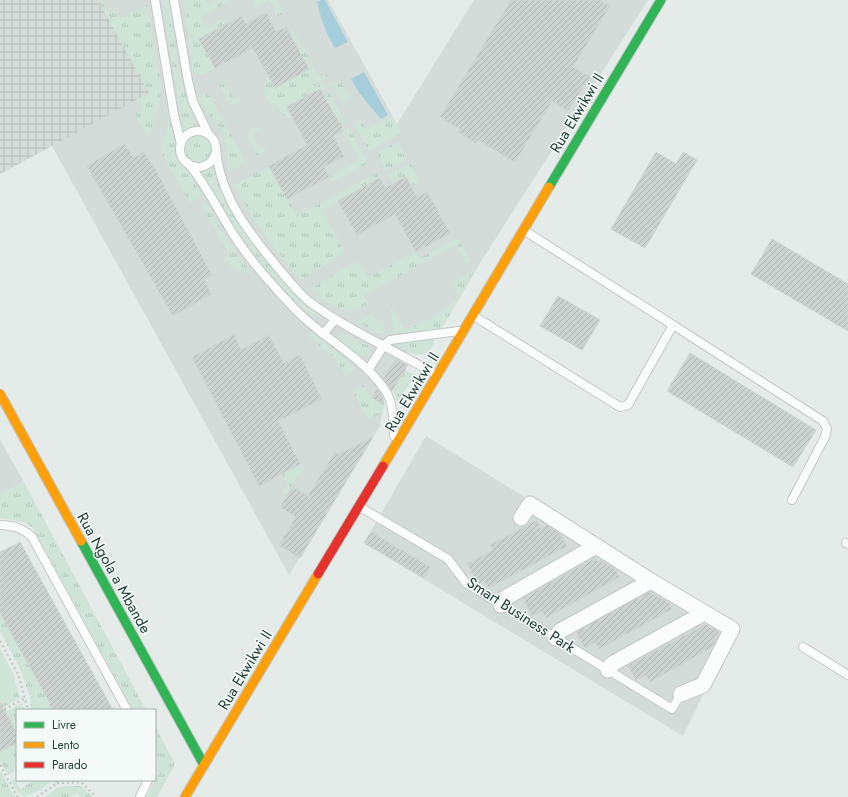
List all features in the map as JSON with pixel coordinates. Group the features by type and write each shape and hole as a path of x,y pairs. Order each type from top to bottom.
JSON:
{"street":[{"name":"Rua Ekwikwi II","path":"185,797 661,0"},
{"name":"Rua Ngola a Mbande","path":"0,394 204,765"},
{"path":"521,518 530,504 651,581 732,629 703,685 680,694"},
{"path":"501,605 506,598 596,546"},
{"path":"556,638 560,631 651,581"},
{"path":"608,670 612,664 704,613"}],"lane":[{"path":"155,0 173,108 181,144 181,155 206,187 225,222 248,256 295,310 368,370 389,396 392,411 394,448"},
{"path":"174,0 193,102 214,142 217,166 231,202 249,231 266,254 309,302 335,320 438,375"},
{"path":"181,144 184,138 193,132 200,131 210,135"},
{"path":"188,163 198,166 209,163 215,155 216,149"},
{"path":"524,230 823,421 827,430 825,437 792,500"},
{"path":"474,315 620,407 628,405 673,325"},
{"path":"323,334 335,320"},
{"path":"368,370 384,345 390,340 464,331"},
{"name":"Smart Business Park","path":"359,506 448,559 466,583 672,709 680,694"},
{"path":"0,525 17,527 26,531 32,537 126,709"},
{"path":"804,647 848,675"},
{"path":"140,797 148,781"}],"path":[{"path":"0,641 18,674 28,709"},
{"path":"0,712 25,698"},
{"path":"0,765 18,797"},
{"path":"37,797 56,781 82,782 96,797"}],"shaded area":[{"path":"0,0 328,0 397,124 474,0 648,0 482,260 442,328 422,330 405,356 378,401 384,404 380,426 289,575 52,146 0,174"},
{"path":"0,0 98,0 149,93 0,174"},
{"path":"426,436 736,628 683,736 364,543"},
{"path":"0,440 24,482 0,495"}],"green space":[{"path":"98,0 102,0 109,13 115,11 119,19 147,5 162,92 149,139 135,114 143,109 137,100 149,93"},
{"path":"162,0 168,0 181,82 197,126 183,131"},
{"path":"184,0 205,0 208,5 218,0 232,0 201,17 207,28 223,19 226,24 200,39 215,68 202,75 196,75 193,72"},
{"path":"257,0 269,0 254,8 252,3"},
{"path":"269,0 276,0 284,13 278,16"},
{"path":"293,30 310,59 305,61 289,32"},
{"path":"311,63 319,77 326,74 328,77 314,85 315,88 324,83 326,88 322,91 320,89 287,107 292,118 283,115 275,102 270,104 264,94 268,75 309,69 307,65"},
{"path":"232,79 225,83 234,100 239,97 242,102 230,105 219,86 222,82"},
{"path":"331,82 341,82 351,99 342,104"},
{"path":"202,93 210,96 246,162 229,172 225,138 217,123 198,102 199,95"},
{"path":"330,94 346,123 340,125 324,97"},
{"path":"167,103 177,158 189,172 202,196 190,203 161,152 168,124"},
{"path":"392,116 402,133 369,151 353,124 360,119 366,130"},
{"path":"260,126 262,128 252,134 261,150 268,147 265,151 257,155 248,137 250,131"},
{"path":"349,128 368,163 332,182 329,177 359,160 343,130"},
{"path":"198,136 207,140 211,149 207,158 198,162 189,158 185,149 189,140"},
{"path":"398,142 407,159 386,171 377,153"},
{"path":"410,163 420,182 412,187 406,177 393,184 388,175"},
{"path":"214,164 219,184 228,205 240,226 270,266 319,314 315,319 266,270 249,248 200,171 207,170"},
{"path":"269,166 297,216 377,173 380,179 322,210 345,252 300,281 256,223 234,185"},
{"path":"207,204 222,231 254,277 230,266 224,257 229,254 202,206"},
{"path":"458,238 470,261 466,264 456,245 363,296 368,304 359,308 344,310 337,308 324,300 312,288 354,262 361,265 368,277 416,252 420,258"},
{"path":"475,270 442,328 393,334 391,305 405,331 441,312 447,307 458,295 451,283"},
{"path":"373,312 377,322 384,322 384,334 379,335 358,322"},
{"path":"311,333 343,357 353,368 351,374 346,377 335,358 308,336"},
{"path":"341,333 369,346 371,349 370,355 362,357 337,338"},
{"path":"434,339 431,349 418,355 395,343"},
{"path":"405,370 415,375 398,402 393,391"},
{"path":"363,385 372,398 384,405 382,413 368,420 352,390"},
{"path":"301,464 303,469 285,496 282,490 289,486 282,474"},
{"path":"24,482 145,709 132,709 33,528 24,522 0,518 0,495"},
{"path":"0,613 53,709 32,709 30,697 21,671 0,631"},
{"path":"0,649 13,673 16,684 0,692"},
{"path":"16,684 20,698 0,709 0,692"},
{"path":"22,703 25,709 16,709 16,733 0,715"},
{"path":"156,728 175,764 157,797 146,797 158,775"},
{"path":"16,743 16,770 8,775 0,761 0,751"},
{"path":"0,770 15,797 0,797"},
{"path":"15,779 20,789 33,781 51,781 41,790 24,797 18,792 11,781"},
{"path":"81,786 92,797 80,797 77,793 70,797 44,797 57,788"}],"water":[{"path":"325,0 348,42 335,48 326,32 320,14 317,2"},
{"path":"364,72 388,115 381,119 360,94 351,79"}],"building":[{"path":"511,0 600,0 610,6 573,67 590,77 568,111 552,101 515,162 478,140 476,143 458,132 460,129 440,117"},
{"path":"266,13 276,32 286,27 309,69 275,88 253,48 215,68 199,39 242,16 246,24"},
{"path":"320,89 343,130 333,136 344,156 324,167 329,177 287,199 269,166 307,145 287,107"},
{"path":"124,144 134,158 143,152 154,167 212,275 204,279 211,294 173,316 87,166"},
{"path":"656,152 676,164 683,152 697,160 645,248 611,229"},
{"path":"406,177 417,197 427,192 450,233 416,252 395,214 357,235 338,201 380,178 385,188"},
{"path":"772,239 848,284 848,331 751,274"},
{"path":"558,296 600,320 582,350 540,326"},
{"path":"234,335 241,350 269,335 284,363 300,355 322,399 278,421 300,464 259,486 192,357"},
{"path":"690,353 816,430 793,467 667,391"},
{"path":"396,359 408,365 392,391 383,379"},
{"path":"377,389 383,397 384,405 372,398"},
{"path":"373,437 300,558 279,545 296,517 280,507 293,487 308,496 335,452 339,454"},
{"path":"537,520 541,529 547,525 560,534 567,546 489,588 484,581 478,584 467,564 493,550 490,545"},
{"path":"371,532 430,567 424,578 364,543"},
{"path":"20,542 112,709 53,709 0,613 0,552"},
{"path":"595,558 598,562 601,560 615,569 619,577 546,618 542,611 532,616 523,598"},
{"path":"649,592 668,602 672,609 599,649 595,642 585,648 576,632"},
{"path":"706,624 710,628 712,627 717,630 719,634 712,647 650,682 646,675 636,680 628,666"},
{"path":"0,702 16,732 16,743 0,751"}],"traffic: fast":[{"path":"549,187 661,0"},
{"path":"81,541 204,765"}],"traffic: slow":[{"path":"383,466 549,187"},
{"path":"0,394 81,541"},
{"path":"185,797 318,574"}],"traffic: jam":[{"path":"318,574 383,466"}]}
